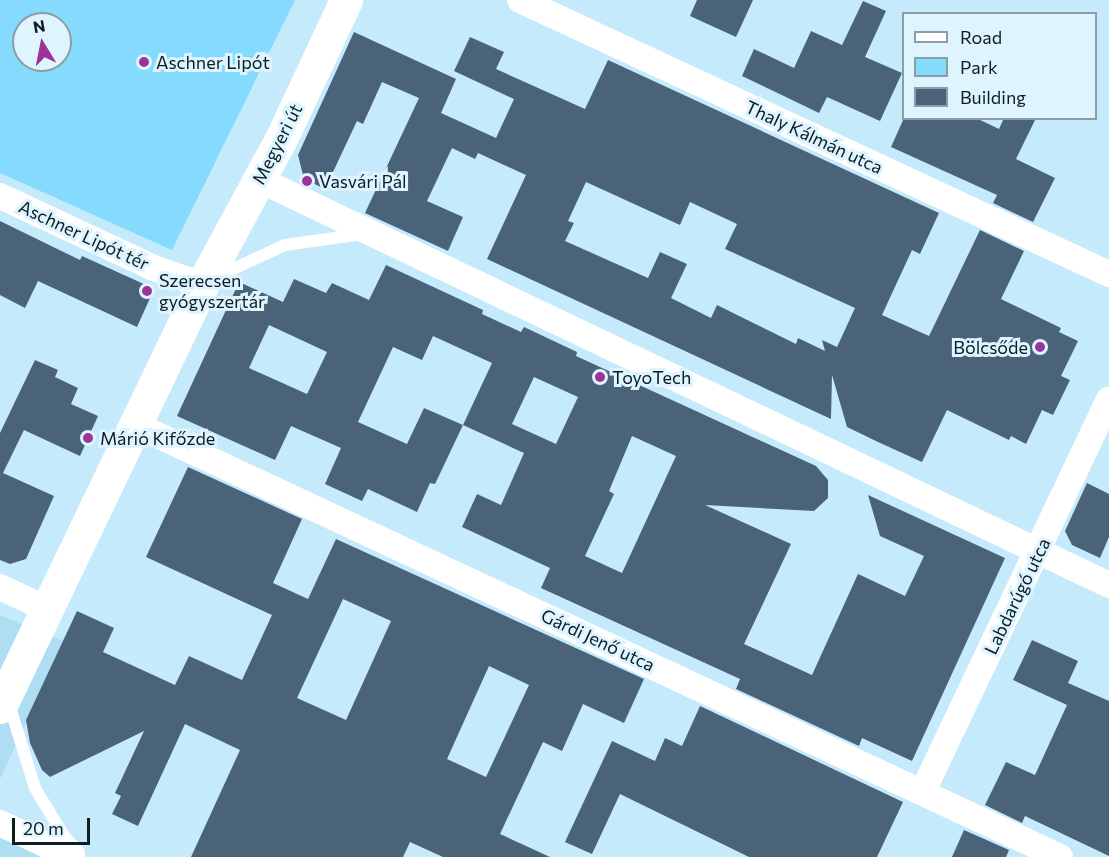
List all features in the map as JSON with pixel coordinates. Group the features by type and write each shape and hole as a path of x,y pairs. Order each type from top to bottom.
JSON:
{"main road":[{"name":"Megyeri út","path":"3,700 202,285 260,180 346,0"}],"street":[{"name":"Thaly Kálmán utca","path":"520,0 1109,274"},
{"path":"260,180 368,234 1109,585"},
{"name":"Aschner Lipót tér","path":"0,195 154,268 202,285"},
{"name":"Labdarúgó utca","path":"923,791 1109,400"},
{"name":"Gárdi Jenő utca","path":"136,425 923,791 1032,851 1060,857"},
{"path":"0,587 48,610"},
{"path":"0,823 72,857"}],"lane":[{"path":"202,285 241,262 285,245 368,234"},
{"path":"3,700 35,788 64,836 84,857"}],"shaded area":[{"path":"0,615 64,641 0,779"},
{"path":"0,832 53,857 0,857"}],"green space":[{"path":"0,0 295,0 172,250 0,173"}],"building":[{"path":"697,0 753,0 736,37 690,16"},
{"path":"863,1 886,11 865,57 902,73 880,121 827,97 819,113 742,76 754,49 794,68 811,31 842,45"},
{"path":"354,32 456,79 441,113 496,138 514,99 454,71 470,37 504,52 496,69 585,109 608,60 939,213 920,254 912,250 882,315 929,336 980,230 1024,251 1001,299 1061,328 1059,332 1078,341 1061,376 1070,380 1053,415 1042,410 1026,444 1011,436 1009,440 947,410 922,462 847,427 832,375 831,419 487,259 526,175 478,153 475,159 452,148 427,201 463,217 448,251 365,213 419,98 382,82 363,124 357,121 325,189 304,179 298,155","holes":["586,182 680,225 690,202 737,224 725,249 855,308 837,347 822,340 825,351 798,338 796,344 717,305 711,318 671,298 687,264 660,252 648,278 565,241 574,223 568,221"]},
{"path":"903,120 980,120 999,129 1003,120 1035,120 1016,159 1055,178 1033,222 993,203 997,195 891,147"},
{"path":"0,221 80,260 82,256 146,285 150,298 137,327 38,281 25,308 0,295"},
{"path":"386,265 483,310 482,314 521,332 524,327 577,352 576,356 816,466 828,480 828,498 814,511 705,505 791,544 744,644 812,675 858,574 905,596 924,556 880,536 868,495 1005,558 912,761 862,738 859,746 736,689 740,679 541,588 550,568 462,527 477,494 501,505 524,453 463,425 435,484 430,483 417,512 368,489 362,501 325,484 341,448 291,426 275,460 177,416 239,282 283,302 294,279 326,293 332,283 369,300","holes":["269,325 327,352 307,394 249,368","433,336 492,363 463,425 424,408 407,444 358,422 393,347 422,360","534,377 578,397 556,444 512,424","632,436 676,456 622,573 585,556 614,494 609,491"]},
{"path":"35,360 58,370 55,377 78,388 71,404 98,416 80,456 24,430 3,473 54,496 26,559 10,564 0,560 0,433"},
{"path":"188,467 302,519 273,583 308,599 336,539 644,679 624,723 583,704 562,751 543,742 500,834 550,857 443,857 410,842 403,857 191,857 240,750 185,724 138,826 112,814 121,796 115,793 144,731 50,777 42,770 30,743 26,720 77,611 114,628 103,652 175,685 189,656 242,680 272,615 146,557","holes":["343,599 391,621 346,720 297,698","489,666 529,685 486,777 447,759"]},
{"path":"1087,483 1109,494 1109,537 1100,558 1072,545 1065,531"},
{"path":"1032,640 1078,661 1068,683 1109,701 1109,856 1025,816 1022,823 985,805 1006,762 1035,775 1067,705 1013,680"},
{"path":"700,706 903,802 877,857 749,857 620,794 592,854 565,842 612,741 655,761 665,738 682,746"},
{"path":"964,830 1009,850 1006,857 952,857"}],"place":[{"name":"Aschner Lipót","path":"144,62"},
{"name":"Vasvári Pál","path":"307,181"},
{"name":"Szerecsen gyógyszertár","path":"147,291"},
{"name":"Bölcsőde","path":"1040,347"},
{"name":"ToyoTech","path":"600,377"},
{"name":"Márió Kifőzde","path":"88,438"}]}
